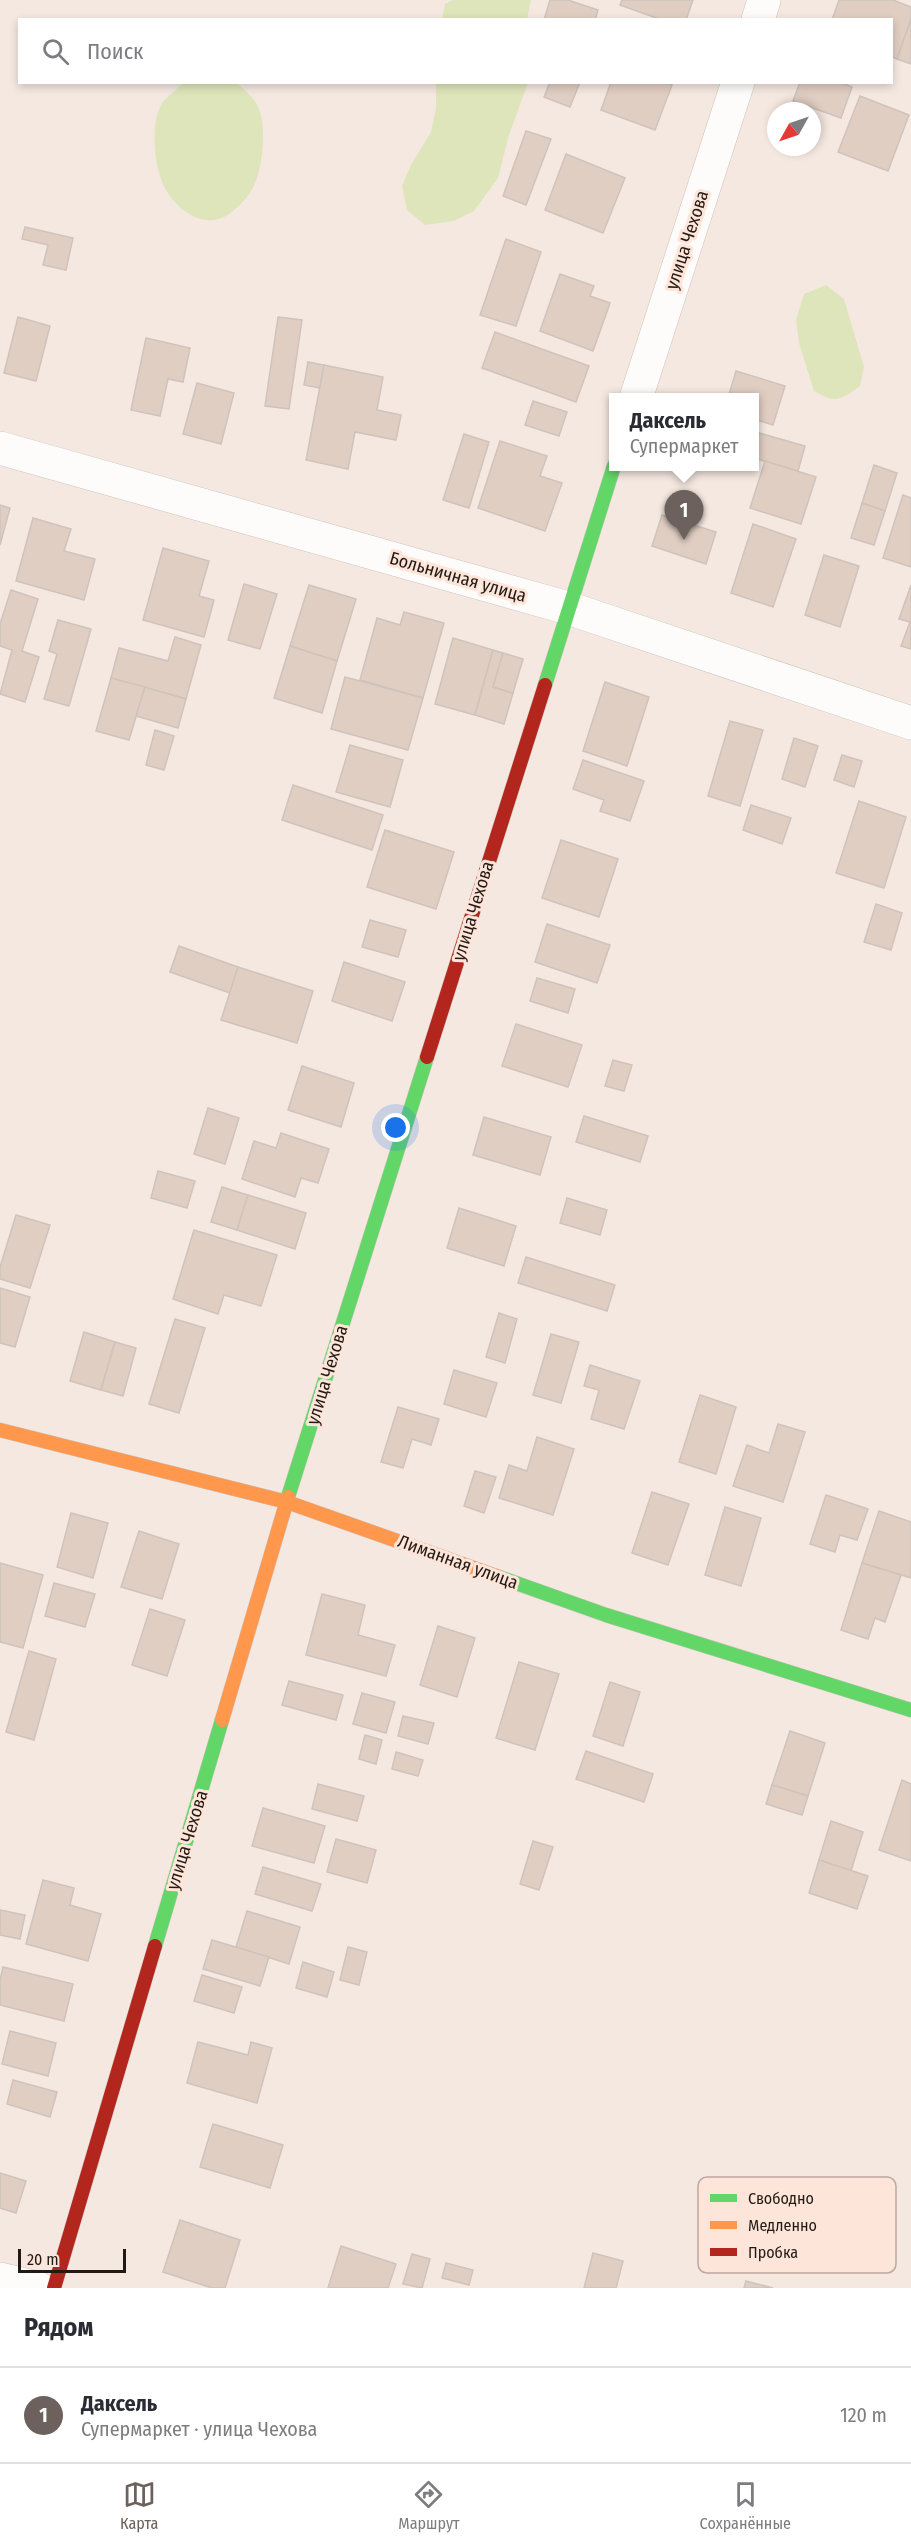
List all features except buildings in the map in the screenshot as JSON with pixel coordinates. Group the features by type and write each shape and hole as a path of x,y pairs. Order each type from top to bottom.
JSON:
{"street":[{"path":"759,18 764,0"},
{"name":"улица Чехова","path":"638,393 737,84"},
{"name":"Больничная улица","path":"0,448 568,608 911,723"},
{"name":"улица Чехова","path":"54,2288 287,1502 612,471"},
{"name":"Лиманная улица","path":"0,1430 287,1502 606,1615 911,1710"},
{"path":"0,2279 38,2288"}],"green space":[{"path":"453,0 531,0 527,18 442,18 445,4"},
{"path":"182,84 238,84 254,100 259,109 263,147 255,183 249,195 224,217 205,220 187,213 166,190 158,171 155,146 156,121 163,102"},
{"path":"436,84 528,84 509,135 498,178 474,211 454,221 425,225 407,210 402,186 411,165 431,132 436,108"},
{"path":"826,285 844,299 864,367 860,386 838,399 828,398 814,391 799,343 796,320 804,294"}],"traffic: fast":[{"path":"545,685 612,471"},
{"path":"288,1497 427,1057"},
{"path":"499,1577 606,1615 911,1710"},
{"path":"155,1946 222,1720"}],"traffic: slow":[{"path":"0,1430 287,1502 499,1577"},
{"path":"222,1720 288,1497"}],"traffic: jam":[{"path":"427,1057 545,685"},
{"path":"54,2288 155,1946"}],"place":[{"name":"Даксель","path":"684,540"}]}
